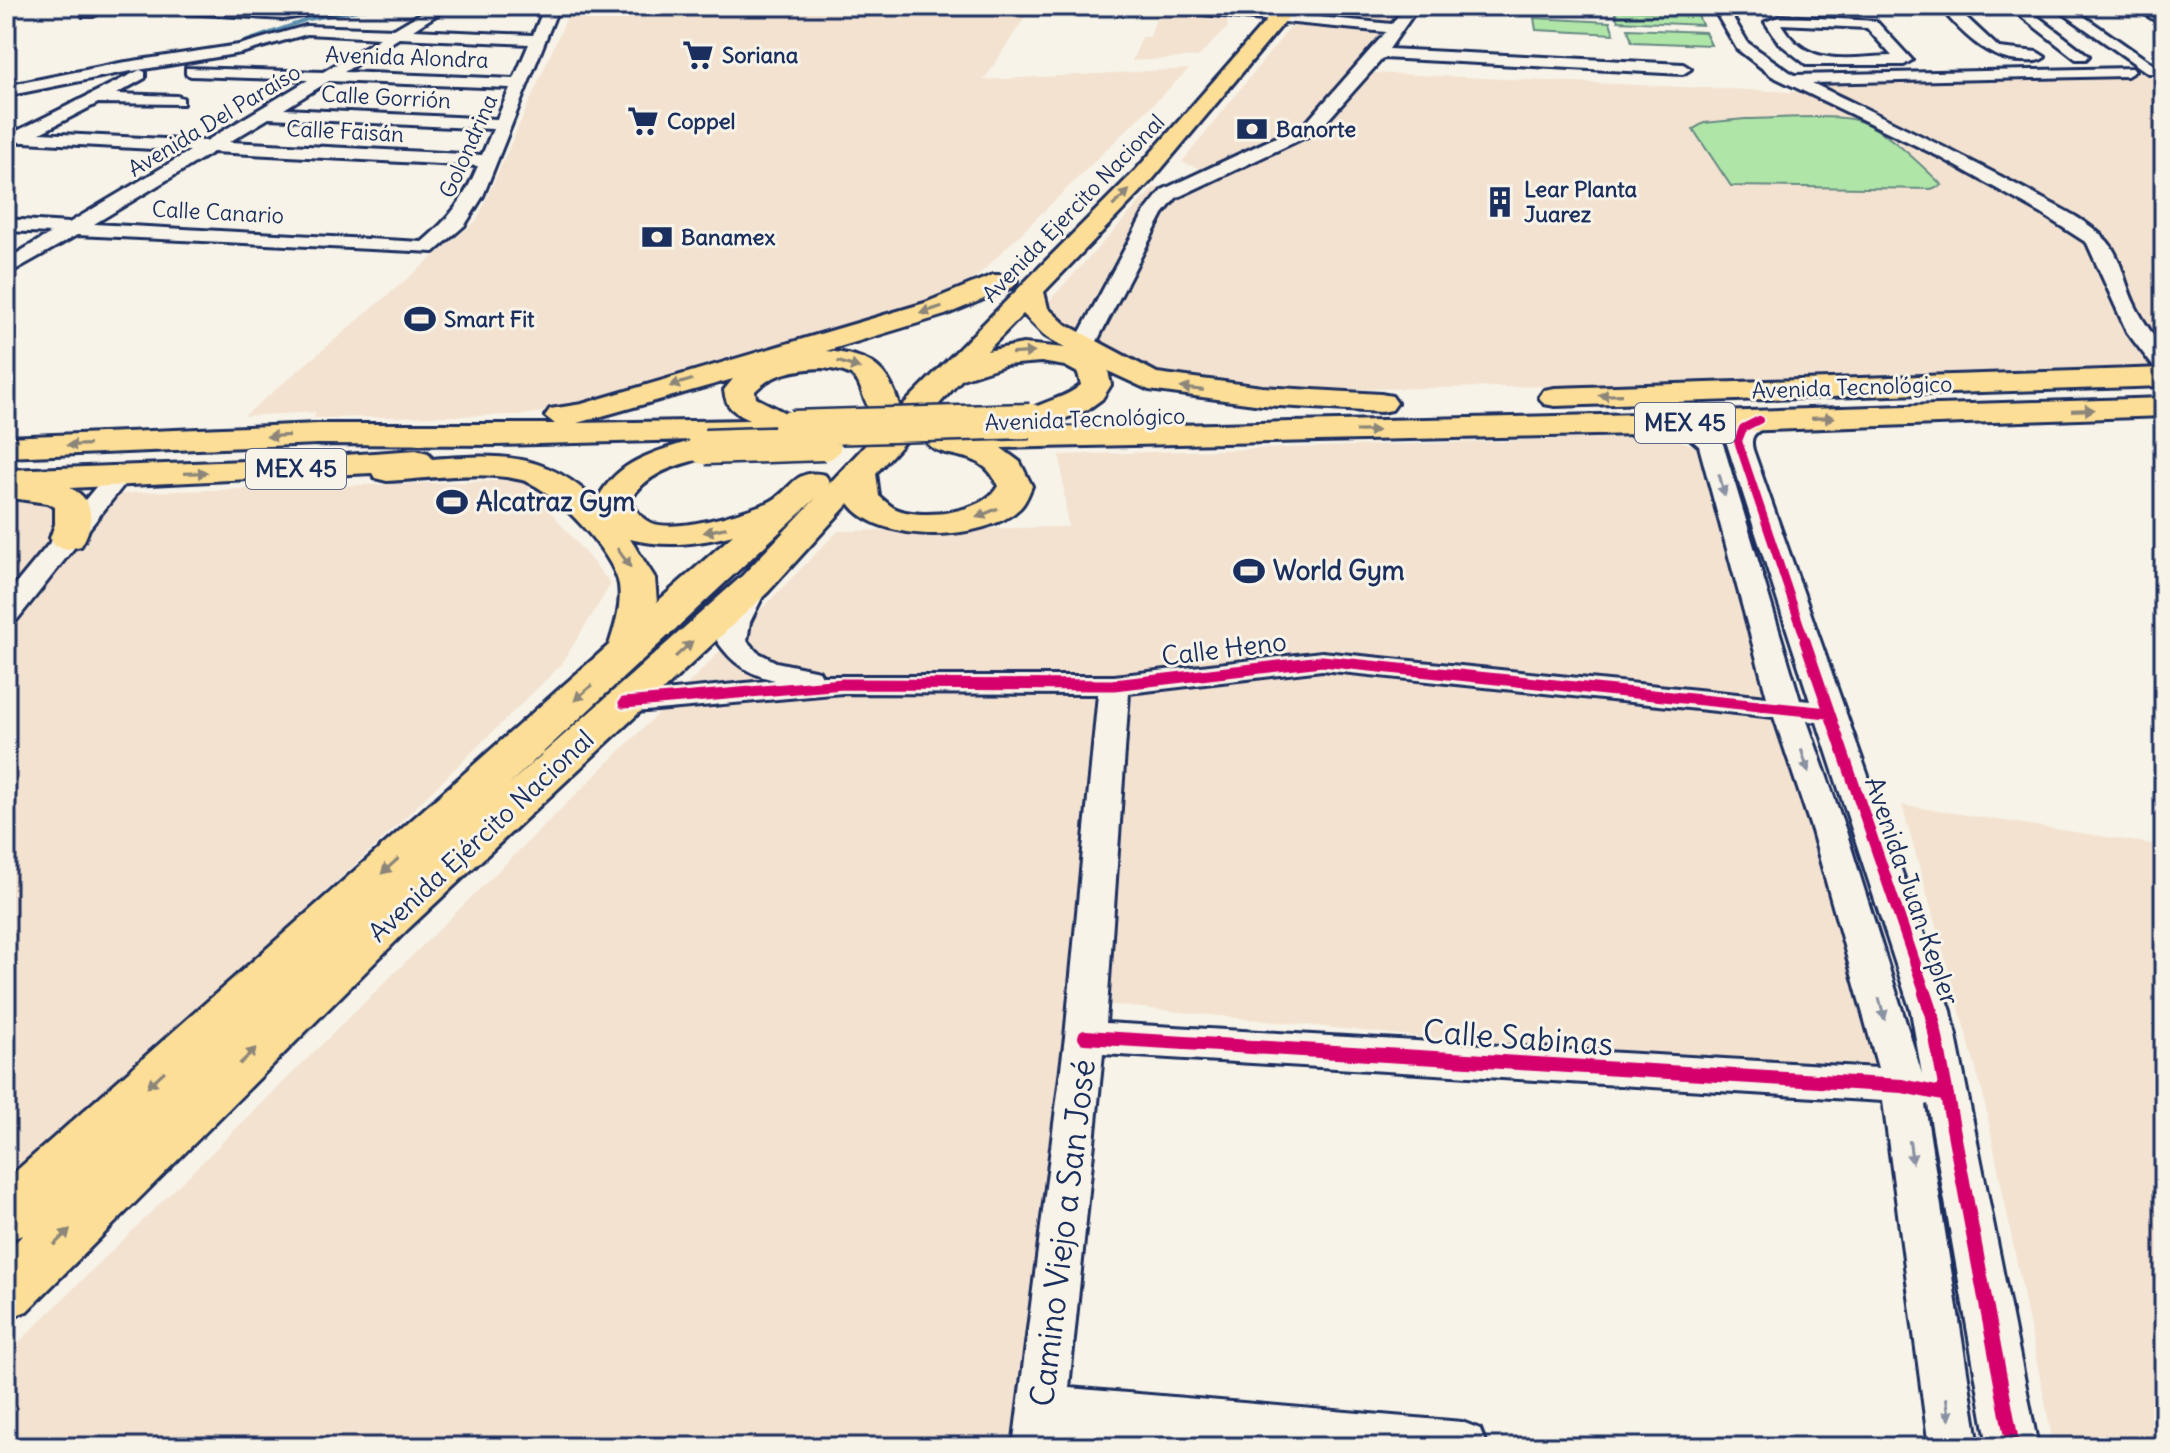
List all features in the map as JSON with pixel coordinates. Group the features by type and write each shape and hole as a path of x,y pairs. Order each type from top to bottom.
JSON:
{"main road":[{"name":"Avenida Ejercito Nacional","path":"1165,114 1272,10"},
{"name":"Avenida Ejercito Nacional","path":"962,323 1019,277 1073,247 1144,175 1272,10"},
{"path":"1073,247 1071,234 1090,212 1078,203"},
{"name":"Avenida Ejercito Nacional","path":"949,374 1019,277"},
{"path":"318,434 375,427 510,422 585,413 935,309 1019,277 1042,320 1138,377 1162,384 1262,396 1381,403"},
{"path":"949,374 984,360 1032,352 1071,357 1092,368 1096,385 1091,395 1030,421"},
{"name":"Avenida Ejército Nacional","path":"6,1216 789,507 894,398 855,365 827,360 804,361 757,372 739,390 741,403 791,428"},
{"name":"Avenida Ejército Nacional","path":"6,1291 391,917 755,584 949,374"},
{"name":"Avenida Tecnológico","path":"8,454 318,434 496,435 1030,421 1334,410 1381,403 2164,377"},
{"name":"Avenida Tecnológico","path":"6,480 274,470 705,447 1684,423 2164,407"},
{"path":"859,472 864,500 881,515 903,522 962,521 982,516 1011,498 1015,488 1014,478 1007,467 981,453 941,440"},
{"path":"705,447 659,462 625,480 614,500 621,519 650,533 696,534 717,531 789,507"},
{"path":"274,470 491,469 540,474 583,510 626,558 637,579 634,628 625,656"},
{"path":"6,491 55,495 71,501 76,509 68,538"}],"street":[{"path":"88,13 106,6"},
{"path":"136,6 302,14 340,6"},
{"name":"Avenida Del Paraíso","path":"6,269 443,6"},
{"name":"Golondrina","path":"427,248 466,209 489,161 552,6"},
{"path":"1162,6 1272,10 1397,29"},
{"path":"1083,347 1154,213 1169,194 1312,127 1379,53 1412,6"},
{"path":"1719,6 1765,37 1898,53 1879,31 1867,23 1772,20 1765,37"},
{"path":"1946,6 1994,51 2004,55 2112,57"},
{"path":"2014,6 2081,56"},
{"path":"2014,6 2061,7 2153,70"},
{"path":"2139,6 2164,22"},
{"path":"6,91 241,49 370,16"},
{"path":"306,30 539,40"},
{"path":"1765,37 1787,79 1946,153 2038,203 2094,239 2101,246 2121,299 2138,332 2164,365"},
{"path":"1379,53 1683,69"},
{"path":"11,139 167,61"},
{"name":"Avenida Alondra","path":"149,70 519,84"},
{"path":"1787,79 2127,71"},
{"path":"95,98 177,101"},
{"name":"Calle Gorrión","path":"267,113 504,124"},
{"name":"Calle Faisán","path":"11,139 489,161"},
{"name":"Calle Canario","path":"6,225 427,248"},
{"name":"Avenida Juan Kepler","path":"1759,420 1743,428 1738,441 1740,450 1931,1011 2013,1447"},
{"path":"1684,423 1699,431 1711,444 1770,660 1838,860 1902,1086 1954,1447"},
{"path":"6,615 118,476"},
{"name":"Calle Heno","path":"755,584 735,622 732,641 740,654 754,666 843,684"},
{"name":"Calle Heno","path":"624,703 843,684 1114,685 1297,662 1351,662 1828,713"},
{"name":"Camino Viejo a San José","path":"1040,1428 1085,1037 1114,685"},
{"name":"Calle Sabinas","path":"1085,1037 1902,1086 1947,1095"},
{"path":"1040,1428 1462,1447"}],"shaded area":[{"path":"572,6 1032,6 984,80 1189,69 962,291 939,301 570,408 522,415 314,418 316,412 244,416 477,220"},
{"path":"1307,6 1410,6 1394,29 1302,127 1206,171 1182,162"},
{"path":"1159,9 1211,13 1227,21 1228,27 1198,57 1132,61 1142,37 1150,37"},
{"path":"1372,73 1815,93 1812,80 2145,73 2164,87 2164,365 1562,386 1294,390 1169,377 1065,325 1049,301 1154,187 1188,195 1308,137 1333,117"},
{"path":"1668,436 1703,449 1901,1087 1075,1001 1015,1447 6,1447 6,1355 679,693 838,531 1068,527 1060,455"},
{"path":"524,480 611,584 561,665 387,835 6,1186 6,504 146,492"},
{"path":"1902,805 2164,846 2164,1447 2054,1447 1983,1094"}],"green space":[{"path":"1614,10 1697,13 1702,25 1618,21"},
{"path":"1534,18 1610,22 1614,34 1536,30"},
{"path":"1628,29 1705,32 1711,45 1632,42"},
{"path":"1828,117 1863,122 1900,146 1942,185 1931,189 1731,186 1693,129 1704,123"}],"waterway":[{"path":"229,47 306,20 381,6"}],"cycle path":[{"path":"1759,420 1743,428 1738,441 1740,450 1931,1011 2013,1447"},
{"path":"624,703 843,684 1114,685 1322,661 1828,713"},
{"path":"1085,1037 1902,1086 1947,1095"}],"place":[{"name":"Soriana","path":"698,55"},
{"name":"Coppel","path":"643,121"},
{"name":"Banorte","path":"1252,129"},
{"name":"Lear Planta Juarez","path":"1500,202"},
{"name":"Banamex","path":"657,237"},
{"name":"Smart Fit","path":"420,319"},
{"name":"Alcatraz Gym","path":"452,502"},
{"name":"World Gym","path":"1249,571"}]}
